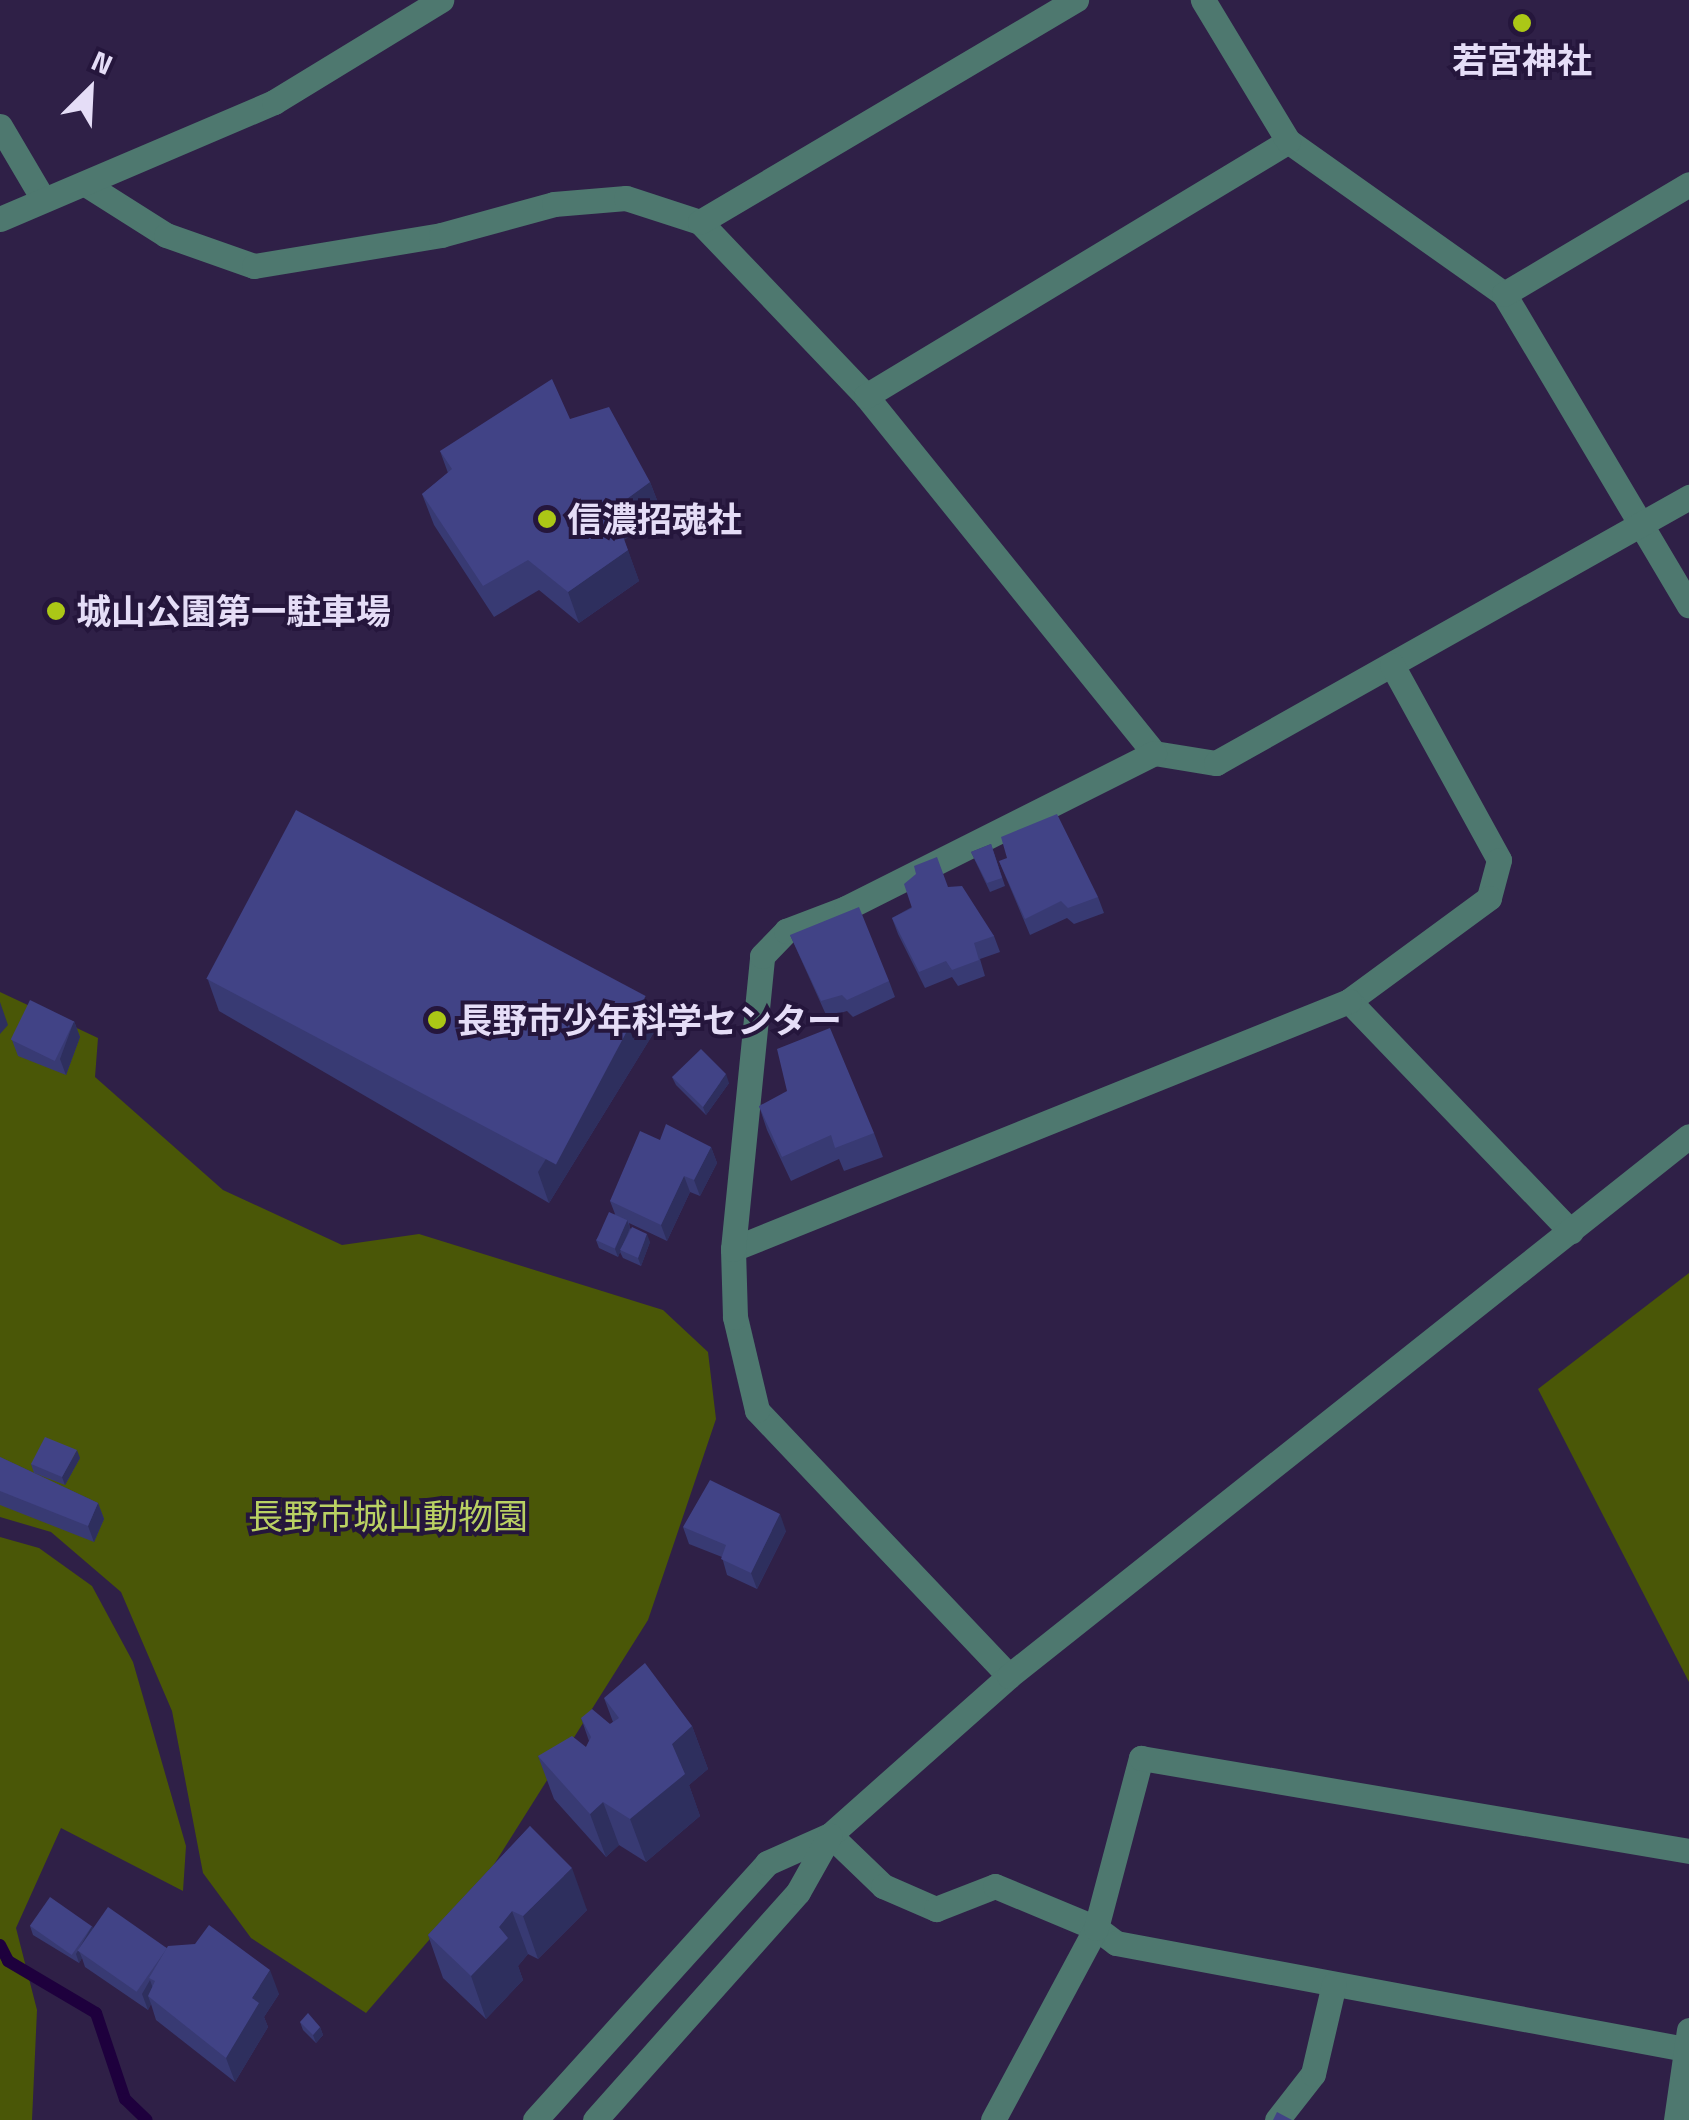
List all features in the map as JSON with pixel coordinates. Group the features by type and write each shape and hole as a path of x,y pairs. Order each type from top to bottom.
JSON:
{"street":[{"path":"0,219 274,102 441,0"},
{"path":"700,222 1076,0"},
{"path":"1203,0 1288,141 1504,294 1689,605"},
{"path":"0,126 43,199"},
{"path":"866,396 1288,141"},
{"path":"1504,294 1689,184"},
{"path":"87,185 166,235 254,266 440,235 554,204 626,198 700,222 866,396 1154,753"},
{"path":"1009,1676 756,1410 735,1317 733,1248 762,956 786,931 846,908 1154,753 1216,763 1689,497"},
{"path":"733,1248 1349,1001 1489,898 1499,860 1392,665"},
{"path":"1349,1001 1570,1232"},
{"path":"535,2120 767,1863 830,1835 1009,1676 1689,1136"},
{"path":"993,2120 1096,1928 1141,1758 1689,1851"},
{"path":"830,1835 883,1886 936,1909 995,1886 1096,1928 1116,1943 1334,1984 1687,2040 1676,2120"},
{"path":"594,2120 798,1892 830,1835"},
{"path":"1277,2120 1313,2074 1334,1984"}],"green space":[{"name":"長野市城山動物園","path":"0,992 98,1038 95,1077 223,1190 342,1245 419,1234 663,1310 708,1352 716,1419 648,1620 493,1866 366,2013 251,1938 203,1873 172,1711 121,1592 51,1532 0,1517"},
{"path":"1689,1273 1689,1682 1538,1389"},
{"path":"0,1537 39,1548 92,1586 133,1662 186,1846 183,1891 61,1828 16,1928 37,2010 32,2120 0,2120"}],"building":[{"name":"信濃招魂社","path":"552,379 570,419 609,407 650,482 613,509 628,550 568,592 528,560 483,586 422,494 452,469 440,451"},
{"name":"長野市少年科学センター","path":"296,810 646,996 556,1165 206,979"},
{"path":"1057,814 1098,897 1068,908 1061,901 1025,919 999,861 1007,858 1001,837"},
{"path":"991,844 1002,878 987,883 971,852"},
{"path":"937,857 948,887 962,886 994,936 974,943 979,960 952,970 946,961 919,972 892,918 912,908 904,884 916,874 914,866"},
{"path":"859,907 889,981 847,1000 842,995 821,1001 790,935"},
{"path":"30,1000 74,1021 55,1061 11,1040"},
{"path":"830,1028 874,1133 835,1148 831,1135 782,1157 759,1106 787,1091 777,1049"},
{"path":"701,1049 726,1074 703,1107 672,1077"},
{"path":"666,1124 711,1147 694,1180 684,1176 661,1225 610,1201 640,1131 660,1140"},
{"path":"609,1212 627,1220 615,1248 596,1240"},
{"path":"632,1227 647,1234 638,1258 620,1250"},
{"path":"45,1437 77,1450 62,1477 31,1464"},
{"path":"0,1457 98,1503 88,1526 0,1491"},
{"path":"710,1480 780,1514 751,1573 721,1559 726,1545 683,1527"},
{"path":"645,1663 692,1726 672,1744 685,1774 630,1819 603,1802 590,1814 538,1756 572,1736 586,1747 591,1737 581,1718 592,1709 610,1724 619,1718 604,1698"},
{"path":"530,1826 572,1868 523,1916 512,1911 499,1927 508,1938 471,1976 428,1935"},
{"path":"50,1897 92,1926 72,1955 30,1926"},
{"path":"108,1907 167,1948 137,1992 78,1950"},
{"path":"209,1925 270,1970 252,1998 259,2003 226,2058 148,1996 155,1981 149,1978 168,1946 195,1944"},
{"path":"308,2013 320,2027 313,2035 300,2022"},
{"path":"1277,2112 1292,2120 1273,2120"}],"waterway":[{"path":"0,1945 8,1961 96,2013 125,2099 147,2120"}],"place":[{"name":"若宮神社","path":"1522,23"},
{"name":"信濃招魂社","path":"547,519"},
{"name":"城山公園第一駐車場","path":"56,611"},
{"name":"長野市少年科学センター","path":"437,1020"}]}
